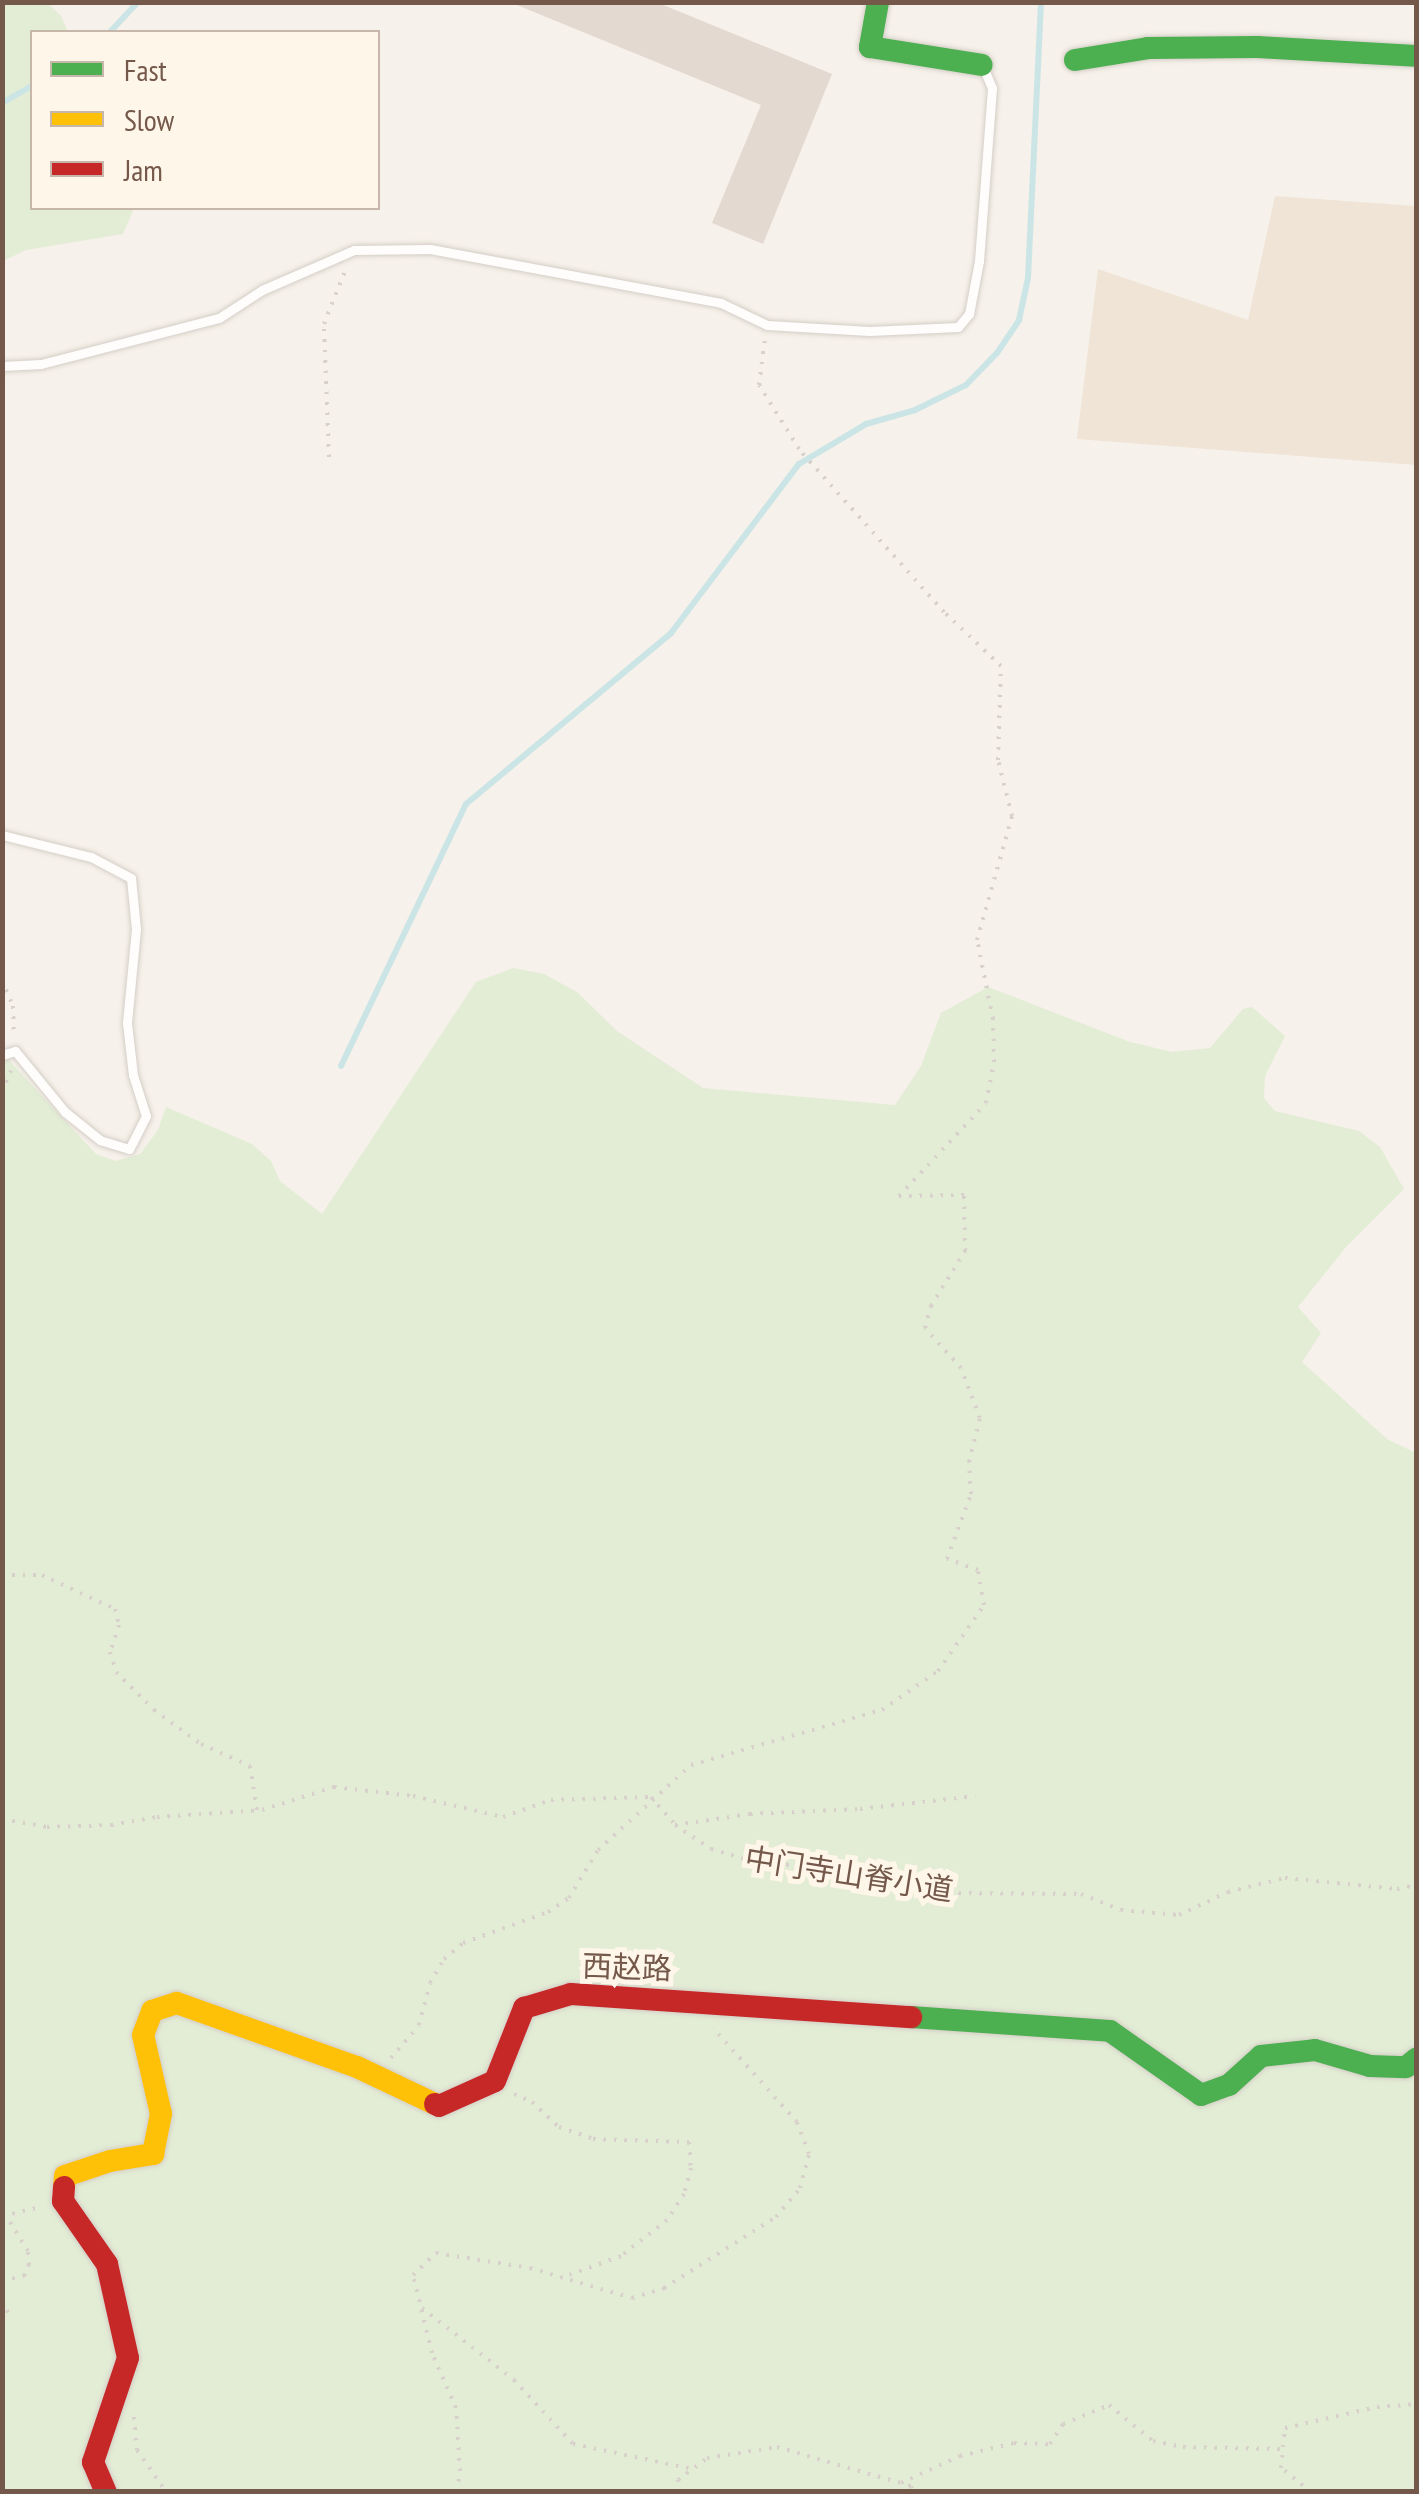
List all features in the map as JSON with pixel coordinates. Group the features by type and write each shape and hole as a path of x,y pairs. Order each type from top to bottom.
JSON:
{"street":[{"path":"878,2 870,47 982,65"},
{"path":"1075,60 1148,48 1257,48 1416,56"},
{"name":"西赵路","path":"495,2081 524,2008 571,1994 1110,2030 1174,2080 1202,2095 1229,2085 1262,2056 1315,2050 1370,2066 1406,2067 1416,2059"},
{"path":"106,2492 93,2462 128,2358 106,2264 62,2201 65,2176 110,2160 154,2154 161,2114 142,2035 152,2011 177,2003 357,2066 439,2106 495,2081"}],"lane":[{"path":"2,366 41,364 219,318 262,290 354,250 430,249 722,303 767,324 869,331 958,326 969,314 979,261 992,88 982,65"},
{"path":"2,836 91,856 131,878 136,930 126,1023 133,1076 146,1116 128,1149 100,1140 65,1112 15,1051 2,1055"}],"path":[{"path":"329,456 324,324 354,250"},
{"path":"357,2066 394,2057 418,2025 430,1983 444,1959 463,1943 548,1912 569,1898 598,1850 651,1797 691,1765 882,1710 938,1671 984,1605 978,1570 947,1559 971,1494 969,1462 980,1418 961,1368 924,1328 931,1306 964,1251 964,1195 898,1196 986,1103 994,1062 993,1019 977,940 1012,816 998,760 1001,666 944,612 799,450 759,385 767,324"},
{"path":"2,980 13,1006 15,1051"},
{"path":"2,1575 42,1575 114,1609 119,1625 110,1652 116,1672 154,1710 200,1744 250,1766 256,1810"},
{"path":"2,1819 46,1827 111,1825 157,1817 256,1810 334,1787 413,1796 502,1817 551,1800 651,1797"},
{"path":"675,1824 750,1814 860,1810 976,1796"},
{"name":"中门寺山脊小道","path":"651,1797 675,1824 711,1849 755,1862 840,1869 948,1893 1081,1894 1121,1910 1180,1915 1228,1892 1285,1878 1398,1889 1416,1885"},
{"path":"456,2492 460,2471 456,2408 432,2353 413,2275 436,2253 455,2260 530,2268 632,2298 664,2288 776,2217 800,2188 809,2154 797,2122 702,2018 694,2000"},
{"path":"495,2081 532,2102 559,2126 593,2139 688,2142 691,2168 684,2194 666,2220 621,2256 561,2278"},
{"path":"2,2281 24,2276 29,2266 28,2251 5,2217 62,2201"},
{"path":"2,2301 8,2313"},
{"path":"422,2308 514,2380 574,2444 692,2468"},
{"path":"1311,2492 1281,2468 1285,2428 1377,2407 1416,2404"},
{"path":"901,2483 960,2456 1014,2443 1050,2444 1063,2424 1109,2405 1152,2441 1183,2447 1283,2449"},
{"path":"134,2413 137,2450 166,2492"},
{"path":"676,2492 678,2480 707,2458 776,2447 911,2486 914,2492"}],"shaded area":[{"path":"1275,196 1416,206 1416,465 1077,439 1098,269 1248,320"}],"green space":[{"path":"3,2 48,3 61,16 67,30 30,30 30,210 133,210 123,234 26,250 3,261"},
{"path":"513,968 544,974 577,992 617,1031 703,1088 895,1105 921,1066 941,1013 988,987 1130,1042 1172,1052 1210,1048 1243,1009 1252,1007 1285,1036 1265,1076 1264,1098 1275,1111 1359,1131 1380,1147 1404,1189 1346,1247 1298,1307 1321,1333 1302,1362 1387,1439 1416,1453 1416,2491 3,2492 3,1054 96,1154 116,1161 140,1154 158,1130 166,1107 252,1144 271,1161 280,1181 322,1214 476,982"}],"building":[{"path":"656,2 832,74 763,244 712,223 761,105 512,3"}],"waterway":[{"path":"112,30 138,2"},
{"path":"341,1066 466,804 671,633 799,464 866,424 915,410 966,385 997,353 1019,320 1028,278 1041,2"},
{"path":"2,103 30,87"}],"traffic: fast":[{"path":"878,2 870,47 982,65"},
{"path":"1075,60 1148,48 1257,47 1416,56"},
{"path":"911,2017 1110,2031 1201,2095 1229,2085 1261,2056 1315,2050 1370,2066 1406,2067 1416,2059"}],"traffic: slow":[{"path":"64,2187 65,2176 110,2161 153,2154 161,2114 143,2035 152,2011 177,2003 357,2067 435,2104"}],"traffic: jam":[{"path":"435,2104 439,2106 495,2081 524,2008 571,1994 911,2017"},
{"path":"64,2187 63,2201 107,2264 128,2358 93,2462 106,2492"}]}
